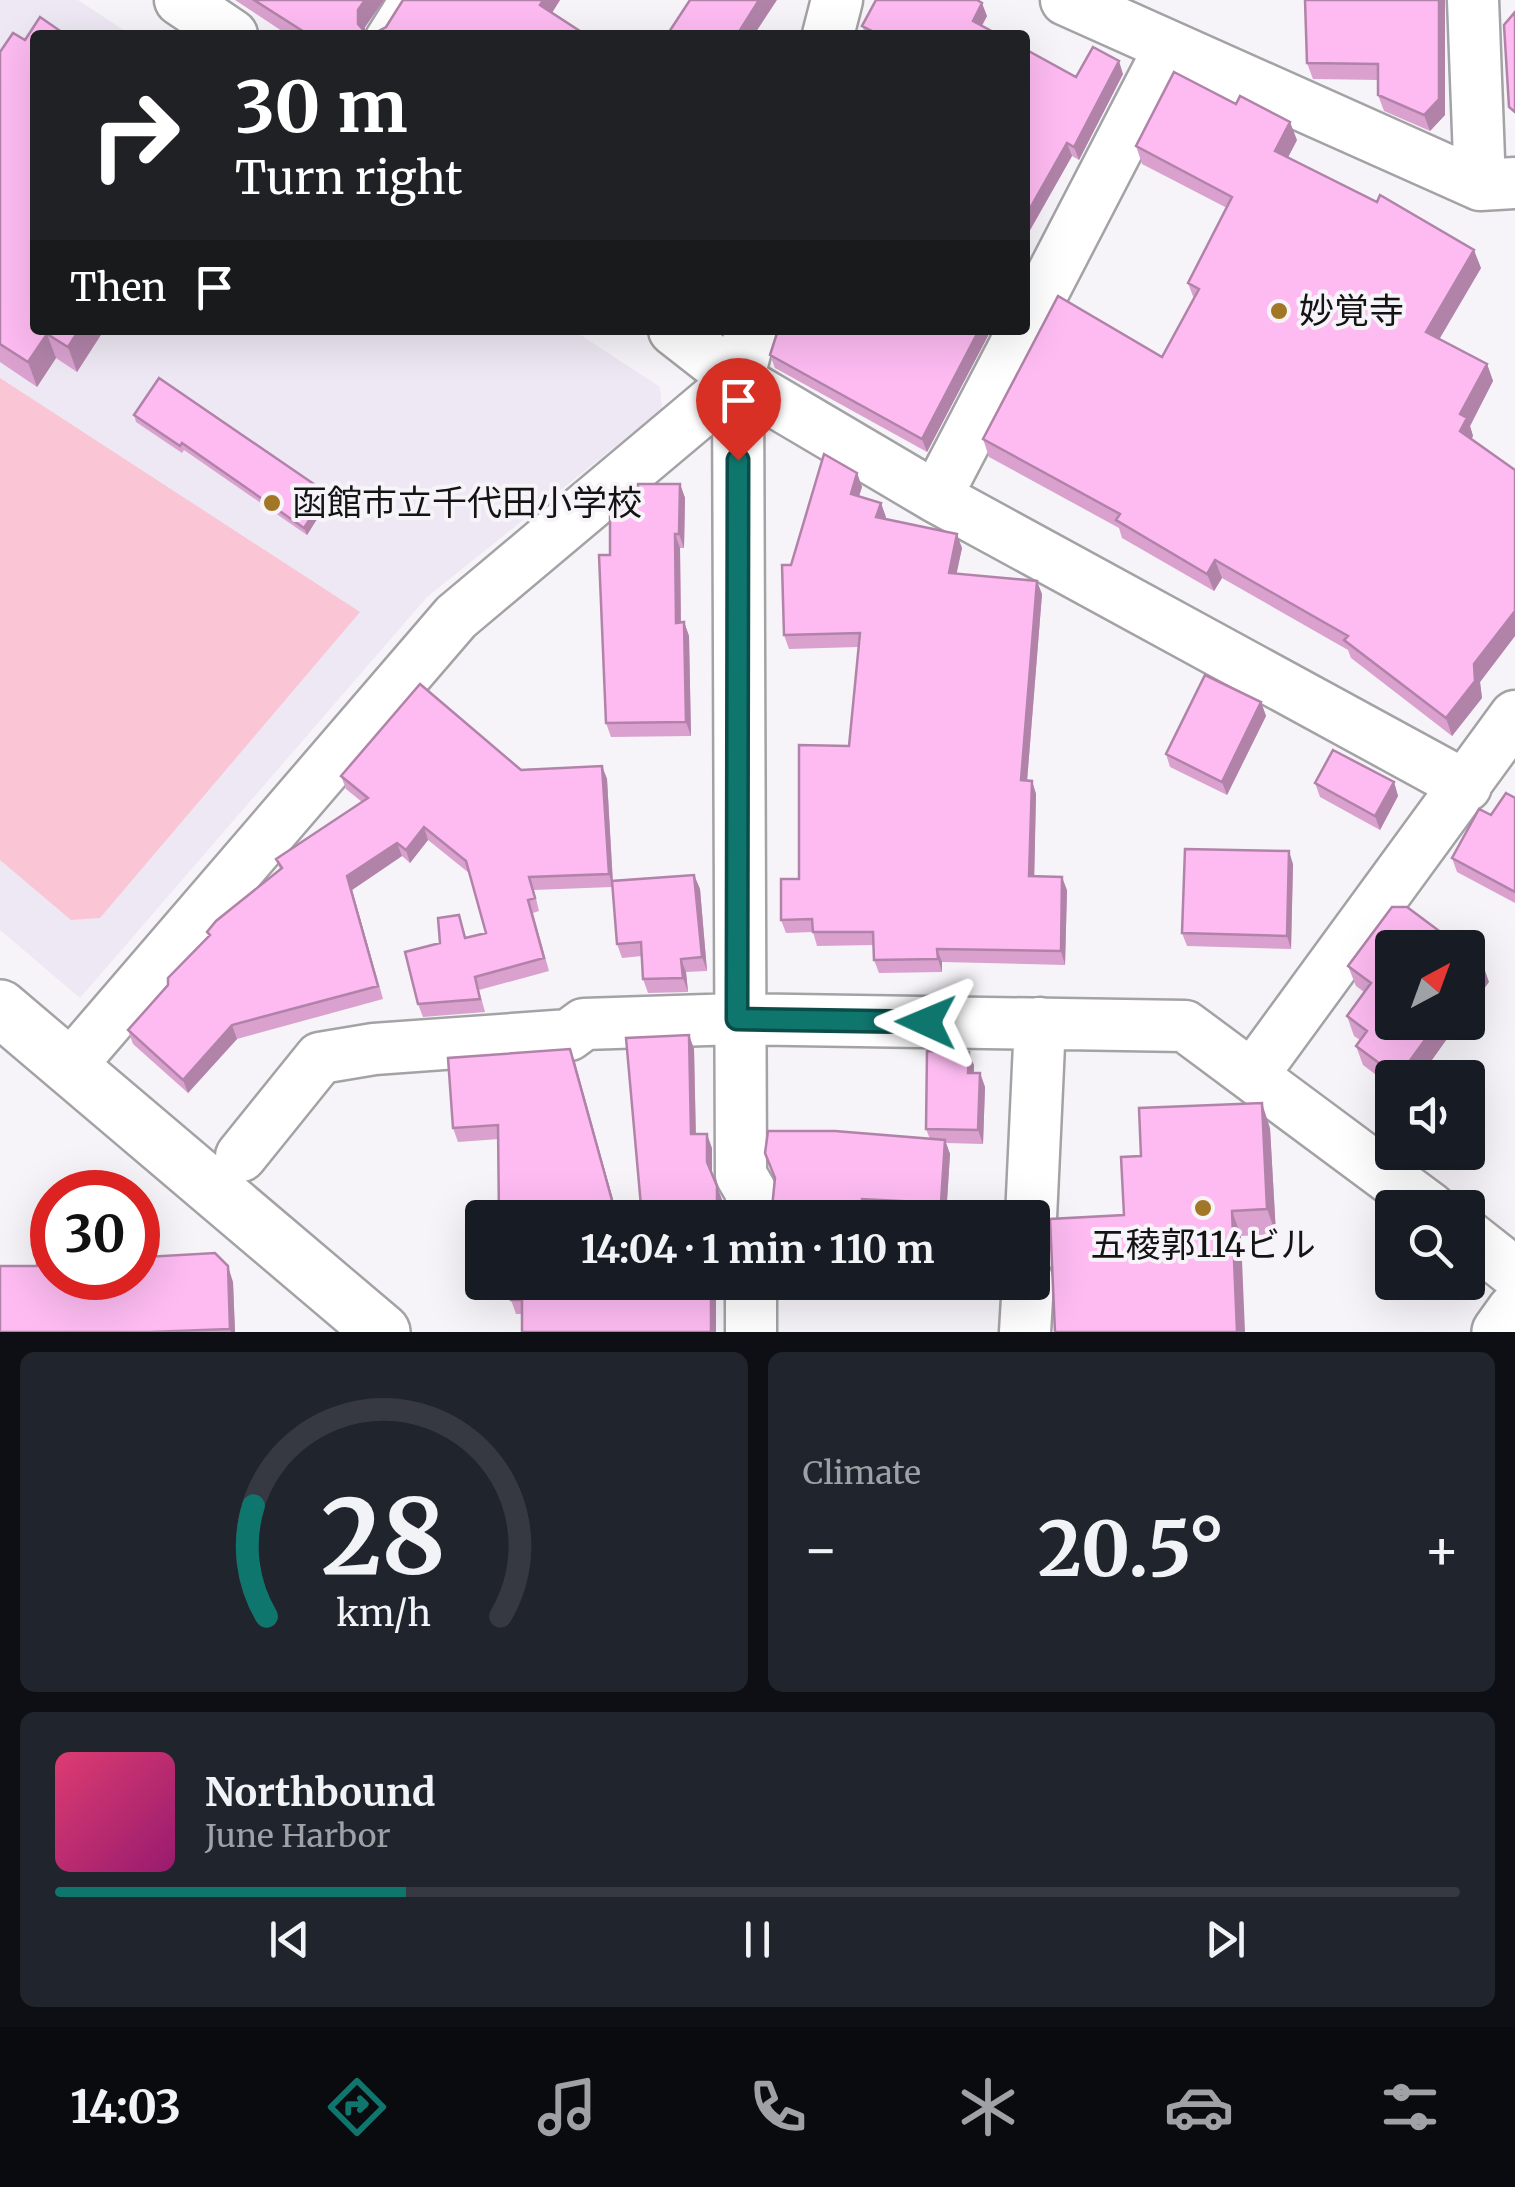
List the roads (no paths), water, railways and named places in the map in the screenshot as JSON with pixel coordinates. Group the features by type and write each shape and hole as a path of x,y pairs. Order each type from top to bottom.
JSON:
{"street":[{"path":"180,0 225,30"},
{"path":"829,30 837,0"},
{"path":"1066,0 1497,184 1474,0"},
{"path":"1030,316 1170,47"},
{"path":"680,335 738,380 936,497 1466,786"},
{"path":"750,335 738,380 737,1019 740,1174 752,1192 752,1200"},
{"path":"936,497 1020,335"},
{"path":"69,1067 456,617 738,380"},
{"path":"1254,1073 1515,716"},
{"path":"0,1008 382,1332"},
{"path":"241,1156 320,1058 374,1048 569,1035 584,1024 737,1019 1185,1026 1254,1073 1407,1190"},
{"path":"1032,1200 1040,1024"},
{"path":"1485,1249 1515,1273"},
{"path":"750,1332 751,1300"},
{"path":"1025,1332 1027,1300"},
{"path":"1500,1332 1515,1311"}],"lane":[{"path":"382,30 401,0"}],"place":[{"name":"妙覚寺","path":"1279,311"},
{"name":"函館市立千代田小学校","path":"272,503"},
{"name":"五稜郭114ビル","path":"1203,1208"}]}
